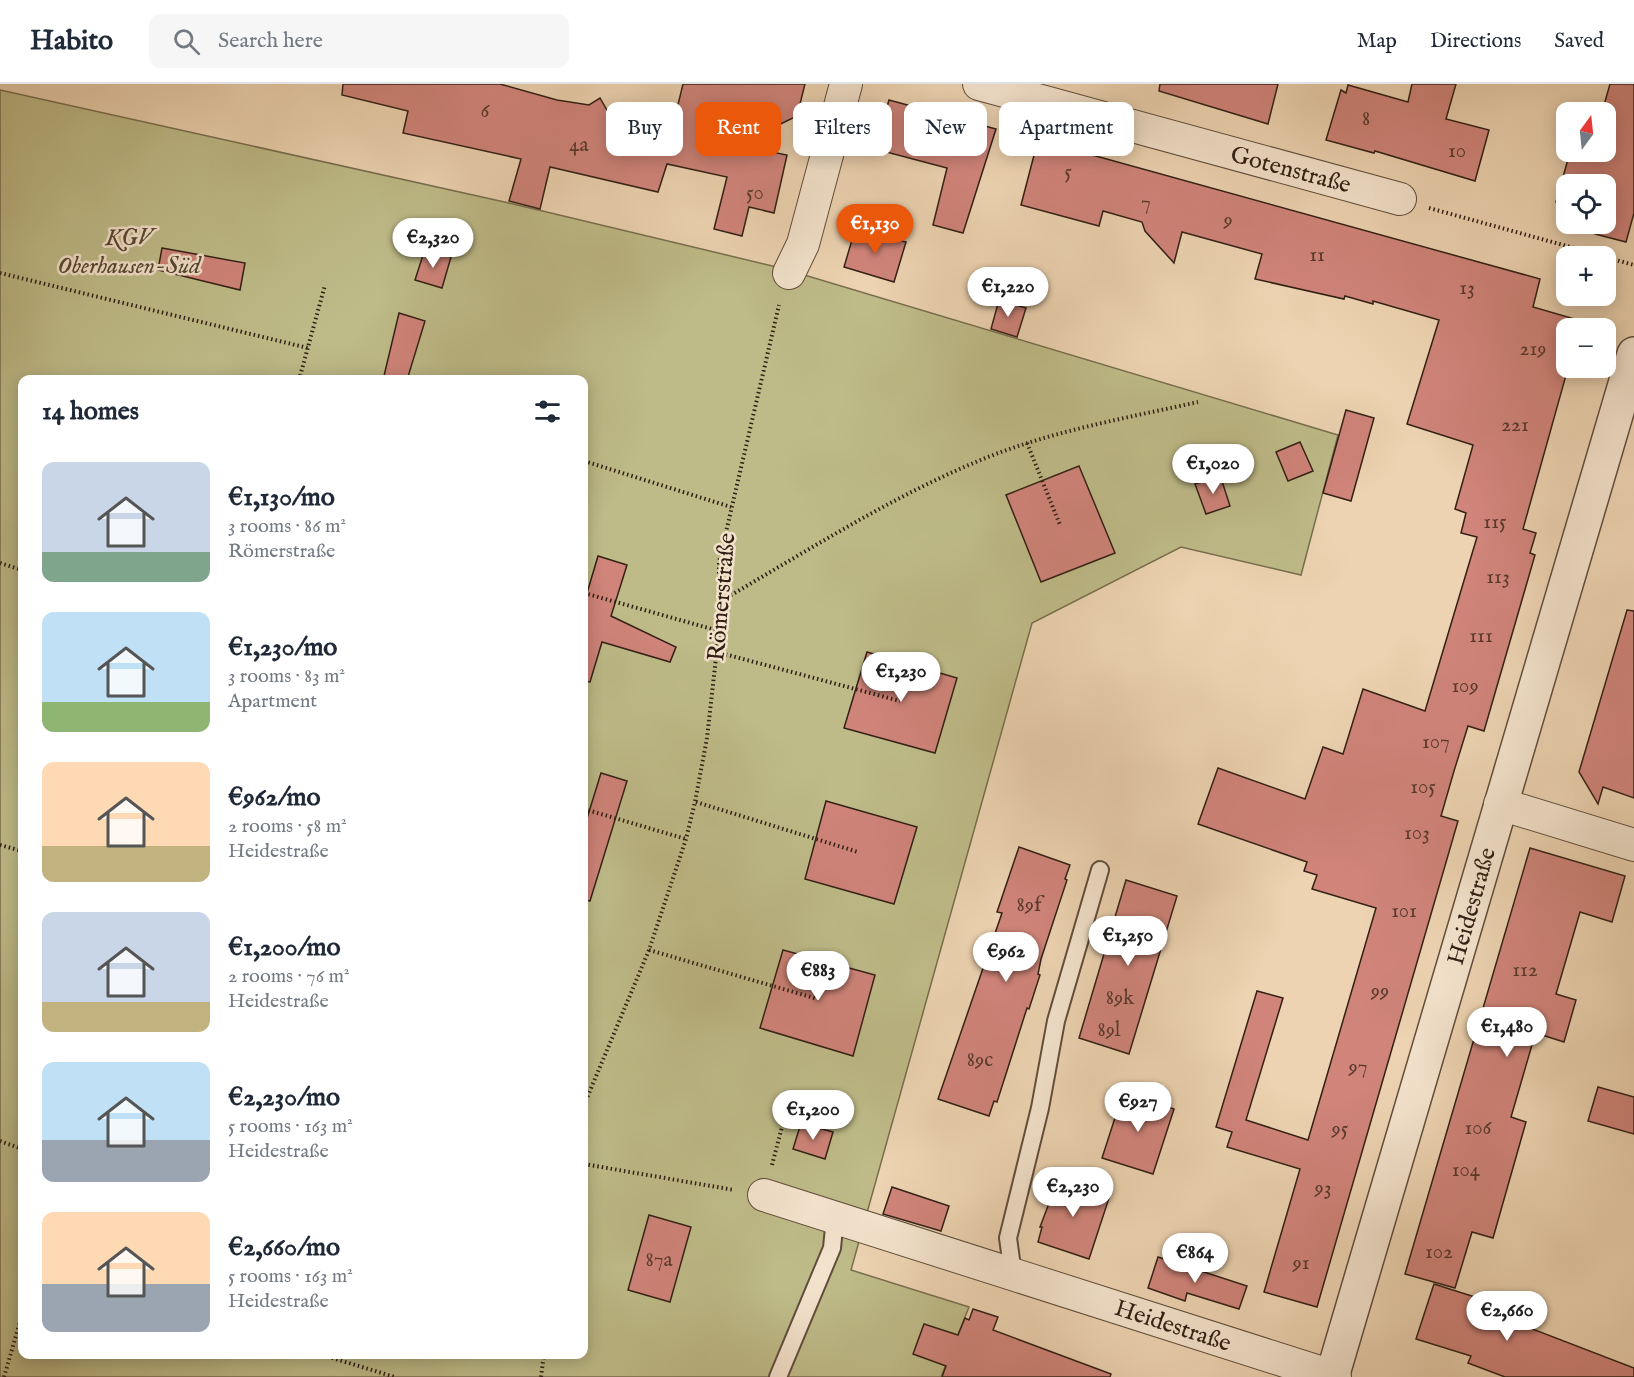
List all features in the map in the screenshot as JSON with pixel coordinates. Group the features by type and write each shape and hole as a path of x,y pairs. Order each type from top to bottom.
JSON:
{"street":[{"path":"789,273 803,244 846,84"},
{"name":"Gotenstraße","path":"979,84 1400,199"},
{"name":"Heidestraße","path":"764,1195 1333,1377 1634,354"},
{"path":"1500,804 1634,845"}],"lane":[{"path":"1013,1274 1008,1238 1040,1108 1056,1021 1100,870"},
{"path":"778,1377 832,1248 835,1217"}],"path":[{"path":"1400,199 1565,246"},
{"path":"1616,260 1634,265"},
{"path":"0,273 308,348"},
{"name":"Römerstraße","path":"588,1095 649,950 686,839 707,738 719,632 719,562 781,295 789,273"},
{"path":"300,375 325,285"},
{"path":"719,602 905,494 983,459 1027,443 1198,402"},
{"path":"1027,443 1060,525"},
{"path":"588,462 731,507"},
{"path":"0,563 18,569"},
{"path":"588,594 719,632"},
{"path":"717,652 900,701"},
{"path":"695,802 858,852"},
{"path":"588,809 686,839"},
{"path":"0,845 18,849"},
{"path":"649,950 821,1000"},
{"path":"588,1165 764,1195 783,1123"},
{"path":"0,1141 18,1148"},
{"path":"4,1377 18,1328"},
{"path":"336,1359 395,1377"},
{"path":"541,1377 543,1359"}],"green space":[{"name":"KGV Oberhausen-Süd","path":"0,90 509,203 781,268 1338,435 1301,575 1181,547 1032,623 851,1270 969,1307 941,1377 0,1377"}],"building":[{"path":"343,84 500,84 557,100 589,105 600,98 606,108 606,156 683,156 683,102 679,102 683,84 805,84 800,102 793,102 793,118 781,124 781,102 695,102 695,156 787,155 774,213 749,207 742,236 714,229 727,177 667,164 658,192 550,167 540,209 509,201 521,159 403,133 408,111 342,95"},
{"path":"1160,84 1278,84 1268,124 1159,91"},
{"path":"1412,84 1456,84 1446,119 1489,130 1475,181 1375,151 1374,153 1326,140 1341,90 1346,93 1348,85 1408,102"},
{"path":"1610,84 1634,84 1634,213 1626,242 1595,234 1616,234 1616,174 1564,174 1567,162 1616,162 1616,102 1605,102"},
{"path":"889,100 904,104 904,156 987,156 987,127 996,129 963,233 933,225 947,168 892,153 892,102 888,102"},
{"path":"1034,156 1096,156 1540,279 1533,307 1571,318 1556,318 1556,378 1565,378 1523,529 1536,533 1530,553 1535,555 1484,731 1468,726 1454,771 1441,816 1458,821 1317,1307 1264,1292 1300,1169 1227,1147 1232,1132 1216,1127 1257,991 1283,998 1246,1120 1308,1140 1376,908 1312,889 1317,875 1304,871 1307,862 1198,824 1218,768 1305,799 1323,747 1343,754 1363,689 1425,711 1477,537 1461,533 1466,513 1455,509 1473,445 1407,424 1439,320 1373,301 1373,304 1345,296 1344,299 1255,279 1262,254 1182,232 1174,263 1145,231 1142,222 1103,211 1099,226 1021,205"},
{"path":"855,230 906,242 894,282 844,267"},
{"path":"162,248 245,263 240,290 158,270"},
{"path":"425,249 451,257 442,288 415,280"},
{"path":"999,300 1026,308 1017,337 991,329"},
{"path":"399,313 425,321 409,375 384,375"},
{"path":"1346,410 1374,418 1351,501 1323,493"},
{"path":"1300,442 1313,471 1288,481 1276,452"},
{"path":"1079,466 1115,553 1041,582 1006,495"},
{"path":"1220,475 1230,506 1206,514 1195,484"},
{"path":"598,556 627,565 611,616 676,647 670,662 602,642 590,682 588,682 588,590"},
{"path":"1627,610 1634,611 1634,798 1603,787 1598,804 1579,772"},
{"path":"867,652 957,678 935,753 844,728"},
{"path":"601,773 627,781 590,901 588,901 588,815"},
{"path":"826,801 917,827 894,904 805,879"},
{"path":"1019,847 1070,865 1041,959 1038,974 1040,975 997,1102 994,1101 989,1116 938,1099 1002,913 997,912"},
{"path":"1530,848 1625,876 1612,922 1580,912 1556,994 1576,1000 1564,1042 1542,1035 1540,1040 1534,1038 1511,1117 1526,1122 1493,1238 1472,1232 1455,1288 1405,1274"},
{"path":"1126,880 1177,896 1129,1054 1079,1038"},
{"path":"783,950 875,975 853,1056 760,1028"},
{"path":"1598,1087 1634,1097 1634,1134 1588,1121"},
{"path":"1123,1093 1174,1109 1153,1174 1102,1158"},
{"path":"801,1123 833,1132 825,1159 793,1149"},
{"path":"1059,1177 1110,1195 1089,1259 1038,1242 1042,1227 1040,1227"},
{"path":"892,1187 949,1206 941,1231 883,1214"},
{"path":"649,1215 691,1227 670,1302 628,1290"},
{"path":"1158,1257 1247,1286 1239,1309 1187,1293 1185,1301 1148,1288"},
{"path":"1434,1284 1478,1298 1475,1307 1634,1368 1634,1377 1505,1377 1468,1363 1471,1356 1416,1339"},
{"path":"973,1309 998,1317 993,1330 1111,1374 1110,1377 942,1377 946,1366 913,1354 924,1324 958,1335 965,1318 969,1320"}]}
